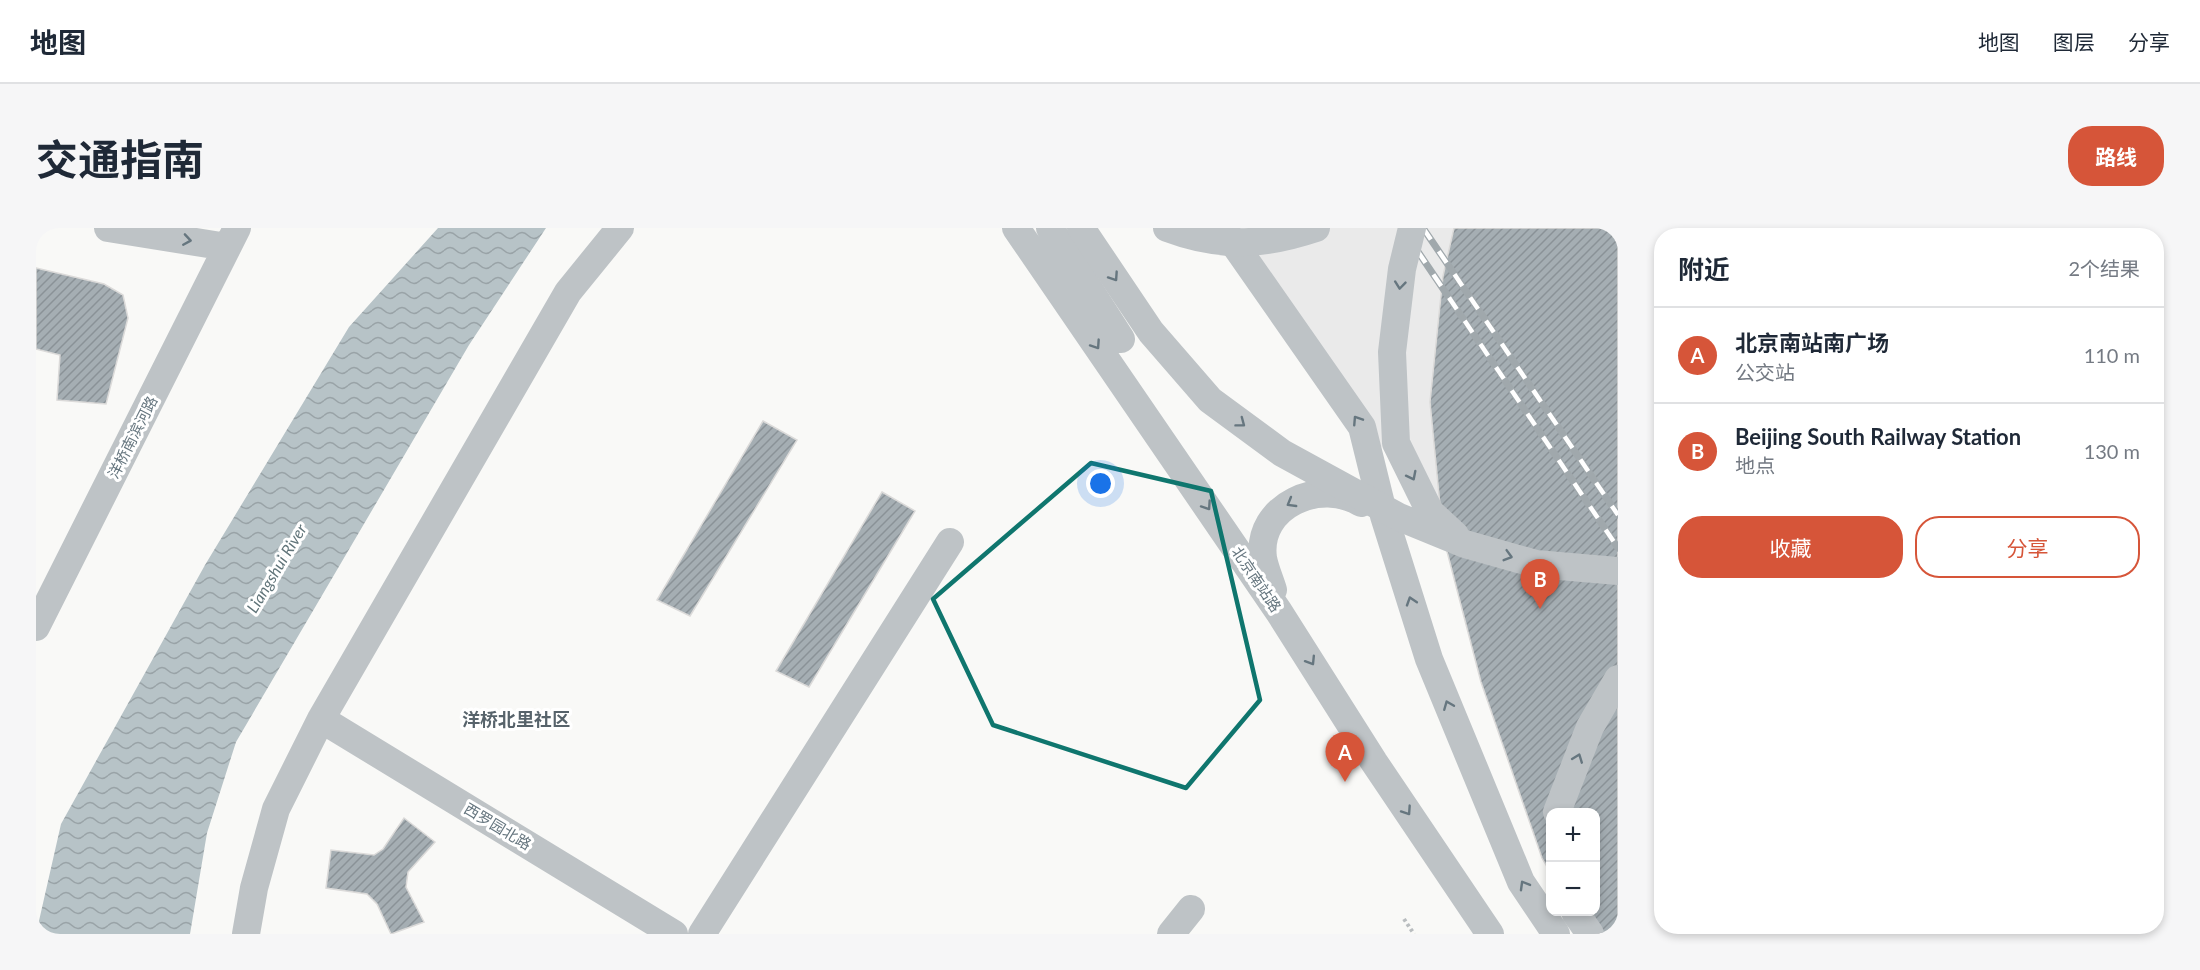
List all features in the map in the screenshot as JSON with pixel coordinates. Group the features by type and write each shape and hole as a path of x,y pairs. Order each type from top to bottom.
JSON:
{"street":[{"path":"108,228 235,233"},
{"path":"246,934 254,888 276,809 321,718 568,292 620,228"},
{"name":"北京南站路","path":"1016,228 1280,612 1374,762 1490,934"},
{"path":"1050,228 1121,339"},
{"path":"1081,228 1151,332 1210,400 1282,453 1399,517 1466,544 1536,564 1618,571"},
{"path":"1167,228 1191,237 1223,243 1278,240 1316,228"},
{"path":"1223,228 1362,427 1384,516 1429,658 1521,882 1556,934"},
{"path":"1412,228 1402,270 1392,352 1395,443 1430,512 1466,544"},
{"name":"洋桥南滨河路","path":"36,627 235,233"},
{"path":"1280,612 1263,557 1268,531 1280,510 1303,496 1327,493 1352,497 1384,516"},
{"path":"702,934 950,542"},
{"path":"1559,808 1590,727 1618,679"},
{"name":"西罗园北路","path":"321,718 674,934"},
{"path":"1171,934 1191,909"},
{"path":"1578,916 1590,934"}],"path":[{"path":"1404,919 1414,934"}],"highlighted area":[{"path":"1091,463 1211,491 1260,700 1186,788 993,725 933,599"}],"shaded area":[{"path":"1233,228 1618,228 1618,795"}],"water":[{"name":"Liangshui River","path":"438,228 546,228 469,345 236,742 207,833 190,934 36,934 61,824 205,565 349,327"}],"building":[{"path":"1454,228 1618,228 1618,934 1587,934 1576,916 1600,916 1600,808 1546,808 1546,865 1481,682 1443,536 1430,402 1443,276"},
{"path":"36,268 104,284 123,295 128,318 106,404 57,400 60,355 36,349"},
{"path":"763,421 797,440 690,616 657,600"},
{"path":"882,492 915,511 809,687 776,671"},
{"path":"404,818 435,842 408,872 406,887 424,922 391,934 377,904 367,894 326,888 331,850 374,855 383,849"}],"railway":[{"path":"1402,228 1618,548"},
{"path":"1423,228 1618,515"}],"place":[{"name":"Beijing South Railway Station","path":"1540,609"},
{"name":"北京南站南广场","path":"1345,782"}],"district":[{"name":"洋桥北里社区","path":"516,719"}]}
